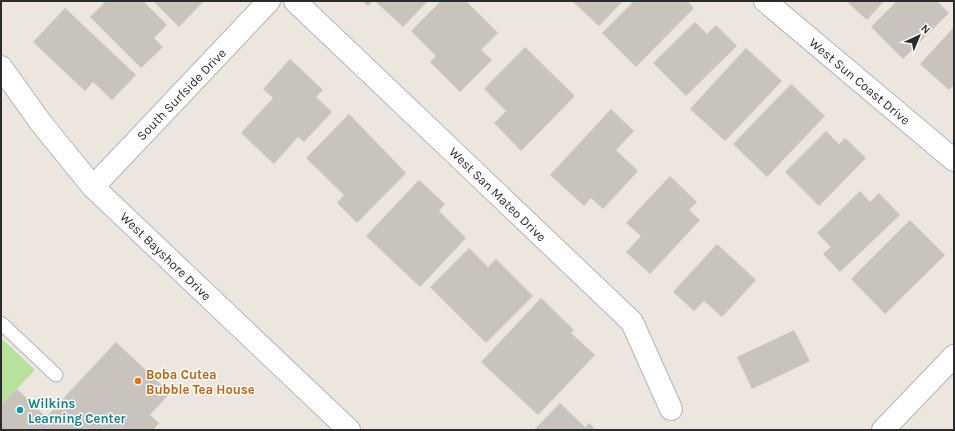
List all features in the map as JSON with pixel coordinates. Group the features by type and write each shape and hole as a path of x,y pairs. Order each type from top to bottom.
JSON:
{"street":[{"name":"South Surfside Drive","path":"93,187 269,1"},
{"name":"West San Mateo Drive","path":"295,1 632,322 671,409"},
{"name":"West Sun Coast Drive","path":"765,1 954,160"},
{"name":"West Bayshore Drive","path":"1,67 41,123 93,187 349,430"},
{"path":"883,430 954,356"}],"lane":[{"path":"1,323 56,375"}],"green space":[{"path":"1,338 35,370 3,403 1,402"}],"building":[{"path":"106,1 143,1 167,25 154,38 163,47 141,68 90,17"},
{"path":"153,1 204,1 179,27"},
{"path":"362,1 373,1 368,6"},
{"path":"375,1 428,1 403,27"},
{"path":"441,1 466,1 498,33 481,50 492,60 460,92 430,62 436,56 411,31"},
{"path":"572,1 623,1 599,26"},
{"path":"634,1 687,1 694,8 636,67 602,33"},
{"path":"846,1 884,1 867,20"},
{"path":"897,1 937,1 949,13 903,59 871,27"},
{"path":"65,8 136,75 112,100 93,82 85,91 33,42"},
{"path":"695,22 707,34 716,25 737,46 686,96 653,63"},
{"path":"954,27 954,85 949,90 920,64"},
{"path":"525,47 575,96 521,151 494,123 506,111 484,89"},
{"path":"746,48 782,81 725,141 690,109"},
{"path":"290,59 323,90 316,97 332,112 304,142 298,137 274,164 241,133 273,98 263,89"},
{"path":"791,84 825,116 767,177 733,144"},
{"path":"611,109 634,131 616,150 638,171 603,209 591,198 584,206 550,175"},
{"path":"349,114 406,173 357,223 337,203 344,195 306,158"},
{"path":"826,131 839,144 845,138 866,158 819,206 785,172"},
{"path":"670,176 697,202 689,210 700,220 650,274 626,252 641,236 626,223"},
{"path":"419,180 445,204 439,211 466,238 420,287 366,236"},
{"path":"860,191 870,202 879,193 900,215 840,272 823,254 831,247 817,233"},
{"path":"910,220 945,255 885,314 851,279"},
{"path":"717,244 756,280 722,317 704,301 694,311 673,292"},
{"path":"469,248 488,267 496,259 533,296 486,343 430,287"},
{"path":"541,298 574,330 571,333 595,355 538,415 481,362"},
{"path":"794,330 810,361 752,389 737,357"},
{"path":"116,342 170,393 150,415 159,423 153,430 1,430 1,402 3,403 17,389 46,417"},
{"path":"560,403 585,427 589,423 596,430 534,430"}],"place":[{"name":"Boba Cutea Bubble Tea House","path":"138,381"},
{"name":"Wilkins Learning Center","path":"20,410"}]}
